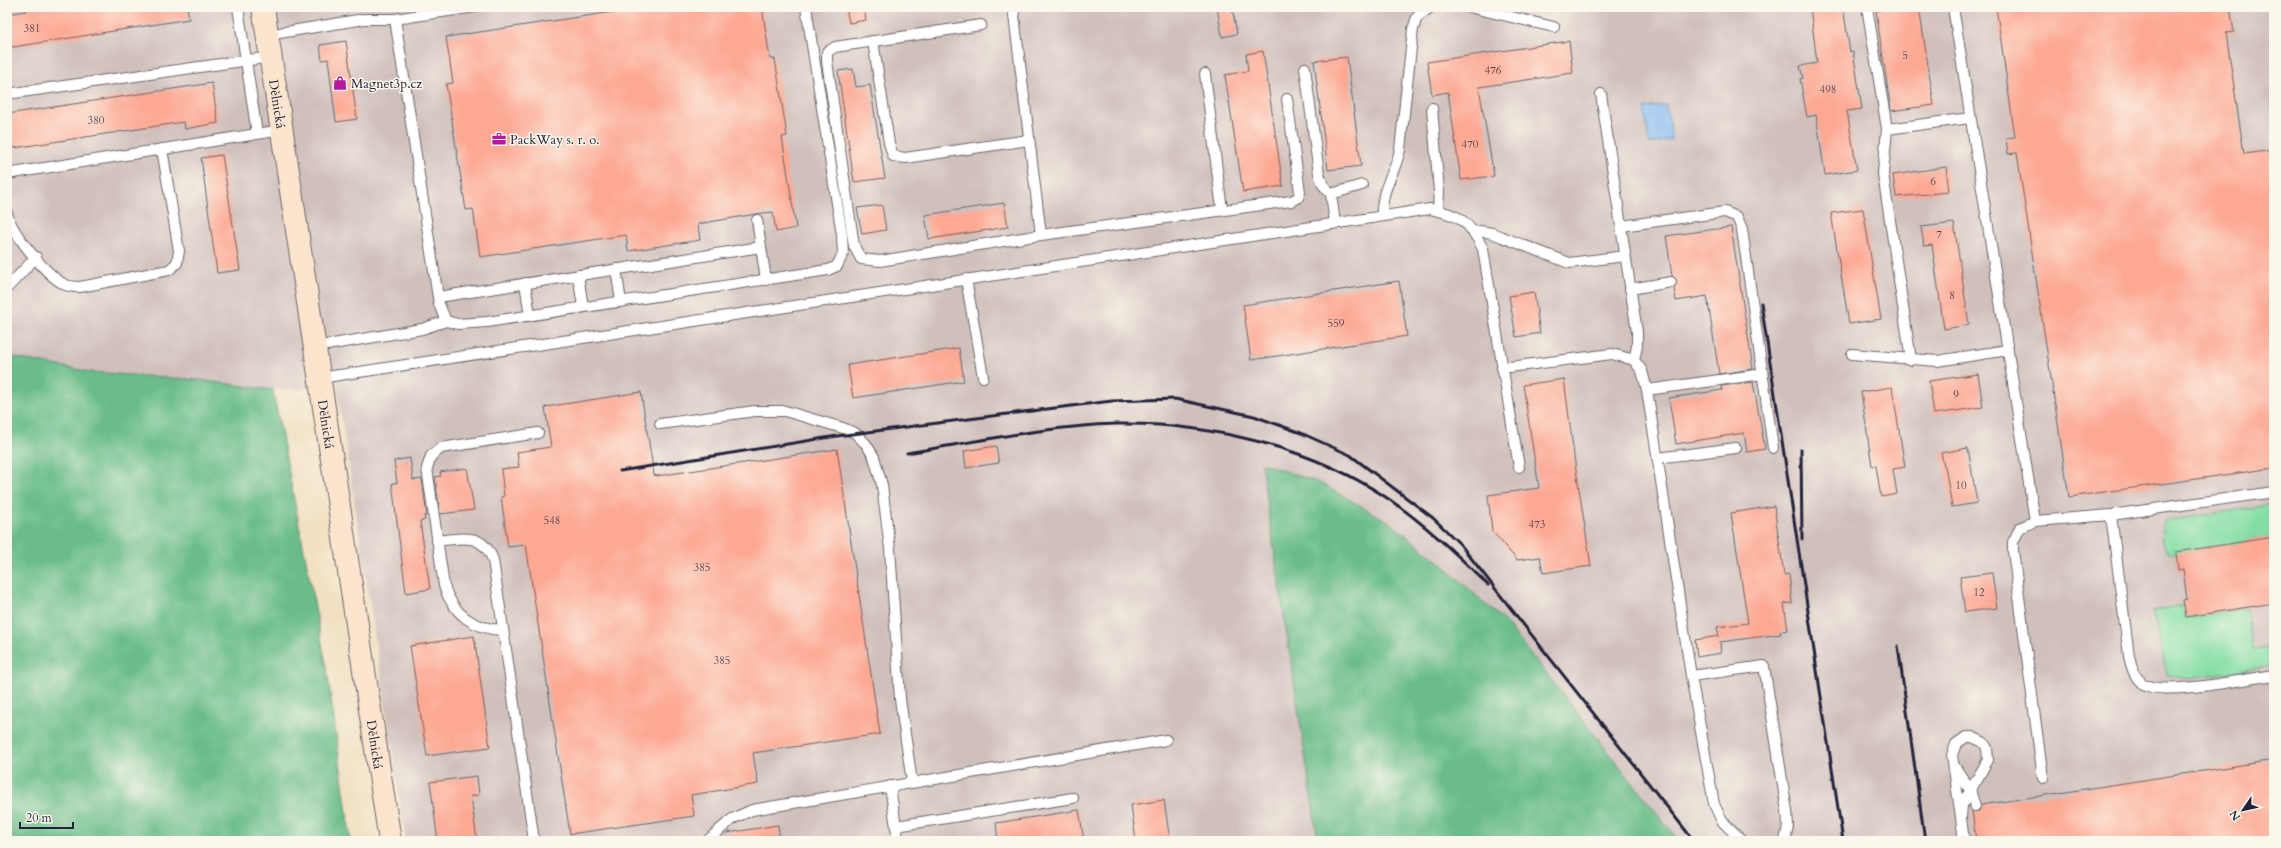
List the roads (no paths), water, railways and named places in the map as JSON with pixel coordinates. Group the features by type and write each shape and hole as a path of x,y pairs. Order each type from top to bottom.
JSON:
{"street":[{"name":"Dělnická","path":"263,7 390,841"}],"lane":[{"path":"238,7 257,134"},
{"path":"267,35 364,19 395,19 475,7"},
{"path":"315,347 422,329 446,321 458,324 475,324 766,280 834,268 840,263 843,254 839,216 806,7"},
{"path":"1013,7 1041,235"},
{"path":"1382,216 1384,191 1395,168 1400,150 1412,29 1417,17 1431,7"},
{"path":"1469,7 1554,27"},
{"path":"1867,7 1887,129 1884,174 1911,360"},
{"path":"1952,7 2035,521"},
{"path":"395,19 438,296 441,312 446,321"},
{"path":"981,25 835,47 827,52 826,56 854,246 861,259 880,262 1041,235 1298,198 1300,192 1287,99"},
{"path":"873,41 889,144 893,156 905,158 1029,140"},
{"path":"7,94 271,57"},
{"path":"1305,68 1319,174 1323,185 1331,194 1335,223"},
{"path":"1205,74 1222,210"},
{"path":"1601,94 1637,332 1637,346 1634,360"},
{"path":"1432,108 1439,191 1438,211"},
{"path":"1887,129 1970,118"},
{"path":"7,174 282,130"},
{"path":"7,213 16,235 56,279 68,286 74,287 164,272 174,267 179,258 179,252 162,149"},
{"path":"1331,194 1362,185"},
{"path":"320,378 1414,210 1438,211 1460,218 1474,232 1483,249 1519,467"},
{"path":"1621,226 1725,212 1737,217 1742,229 1773,448"},
{"path":"757,220 766,280"},
{"path":"1474,232 1480,231 1492,233 1569,263 1625,256"},
{"path":"438,296 761,248"},
{"path":"7,288 36,257"},
{"path":"616,269 622,302"},
{"path":"578,275 583,307"},
{"path":"966,279 982,377"},
{"path":"1630,290 1671,282"},
{"path":"525,283 530,316"},
{"path":"1852,354 1937,361 2008,350"},
{"path":"1502,368 1612,354 1634,360 1642,371 1647,390 1691,676 1717,813 1730,831 1742,841"},
{"path":"1647,390 1763,374"},
{"path":"660,424 755,411 785,411 843,428 855,434 866,444 874,457 882,486 890,549 900,699 912,782"},
{"path":"503,630 487,628 474,624 455,610 448,599 444,586 427,468 429,461 436,451 448,446 538,433"},
{"path":"1657,458 1736,448"},
{"path":"2043,778 2013,551 2013,542 2020,528 2035,521 2111,514 2274,492"},
{"path":"2111,514 2129,656 2136,676 2143,684 2152,688 2177,689 2274,674"},
{"path":"437,541 469,538 478,541 490,551 496,569 503,630 534,841"},
{"path":"1691,676 1764,666 1787,811 1788,826 1785,841"},
{"path":"1961,818 1962,805 1986,766 1988,760 1987,748 1983,742 1972,737 1966,737 1956,744 1953,749 1954,764 1961,818 1964,841"},
{"path":"707,841 732,819 752,810 1166,740"},
{"path":"1954,764 1959,771 1971,774 1982,770 1986,766"},
{"path":"1954,764 1970,790 1975,806"},
{"path":"890,786 898,841"},
{"path":"896,826 1073,798"}],"water":[{"path":"1666,105 1672,140 1649,144 1644,108"}],"railway":[{"path":"1761,303 1843,841"},
{"path":"620,471 837,436 1112,401 1175,399 1254,416 1301,433 1350,455 1433,518 1460,544 1694,841"},
{"path":"907,453 1011,435 1090,425 1151,425 1223,433 1294,453 1328,466 1360,482 1390,500 1416,519 1453,551 1488,585"},
{"path":"1801,449 1802,539"},
{"path":"1898,646 1925,841"}],"place":[{"name":"Magnet3p.cz","path":"340,83"},
{"name":"PackWay s. r. o.","path":"499,139"}]}
